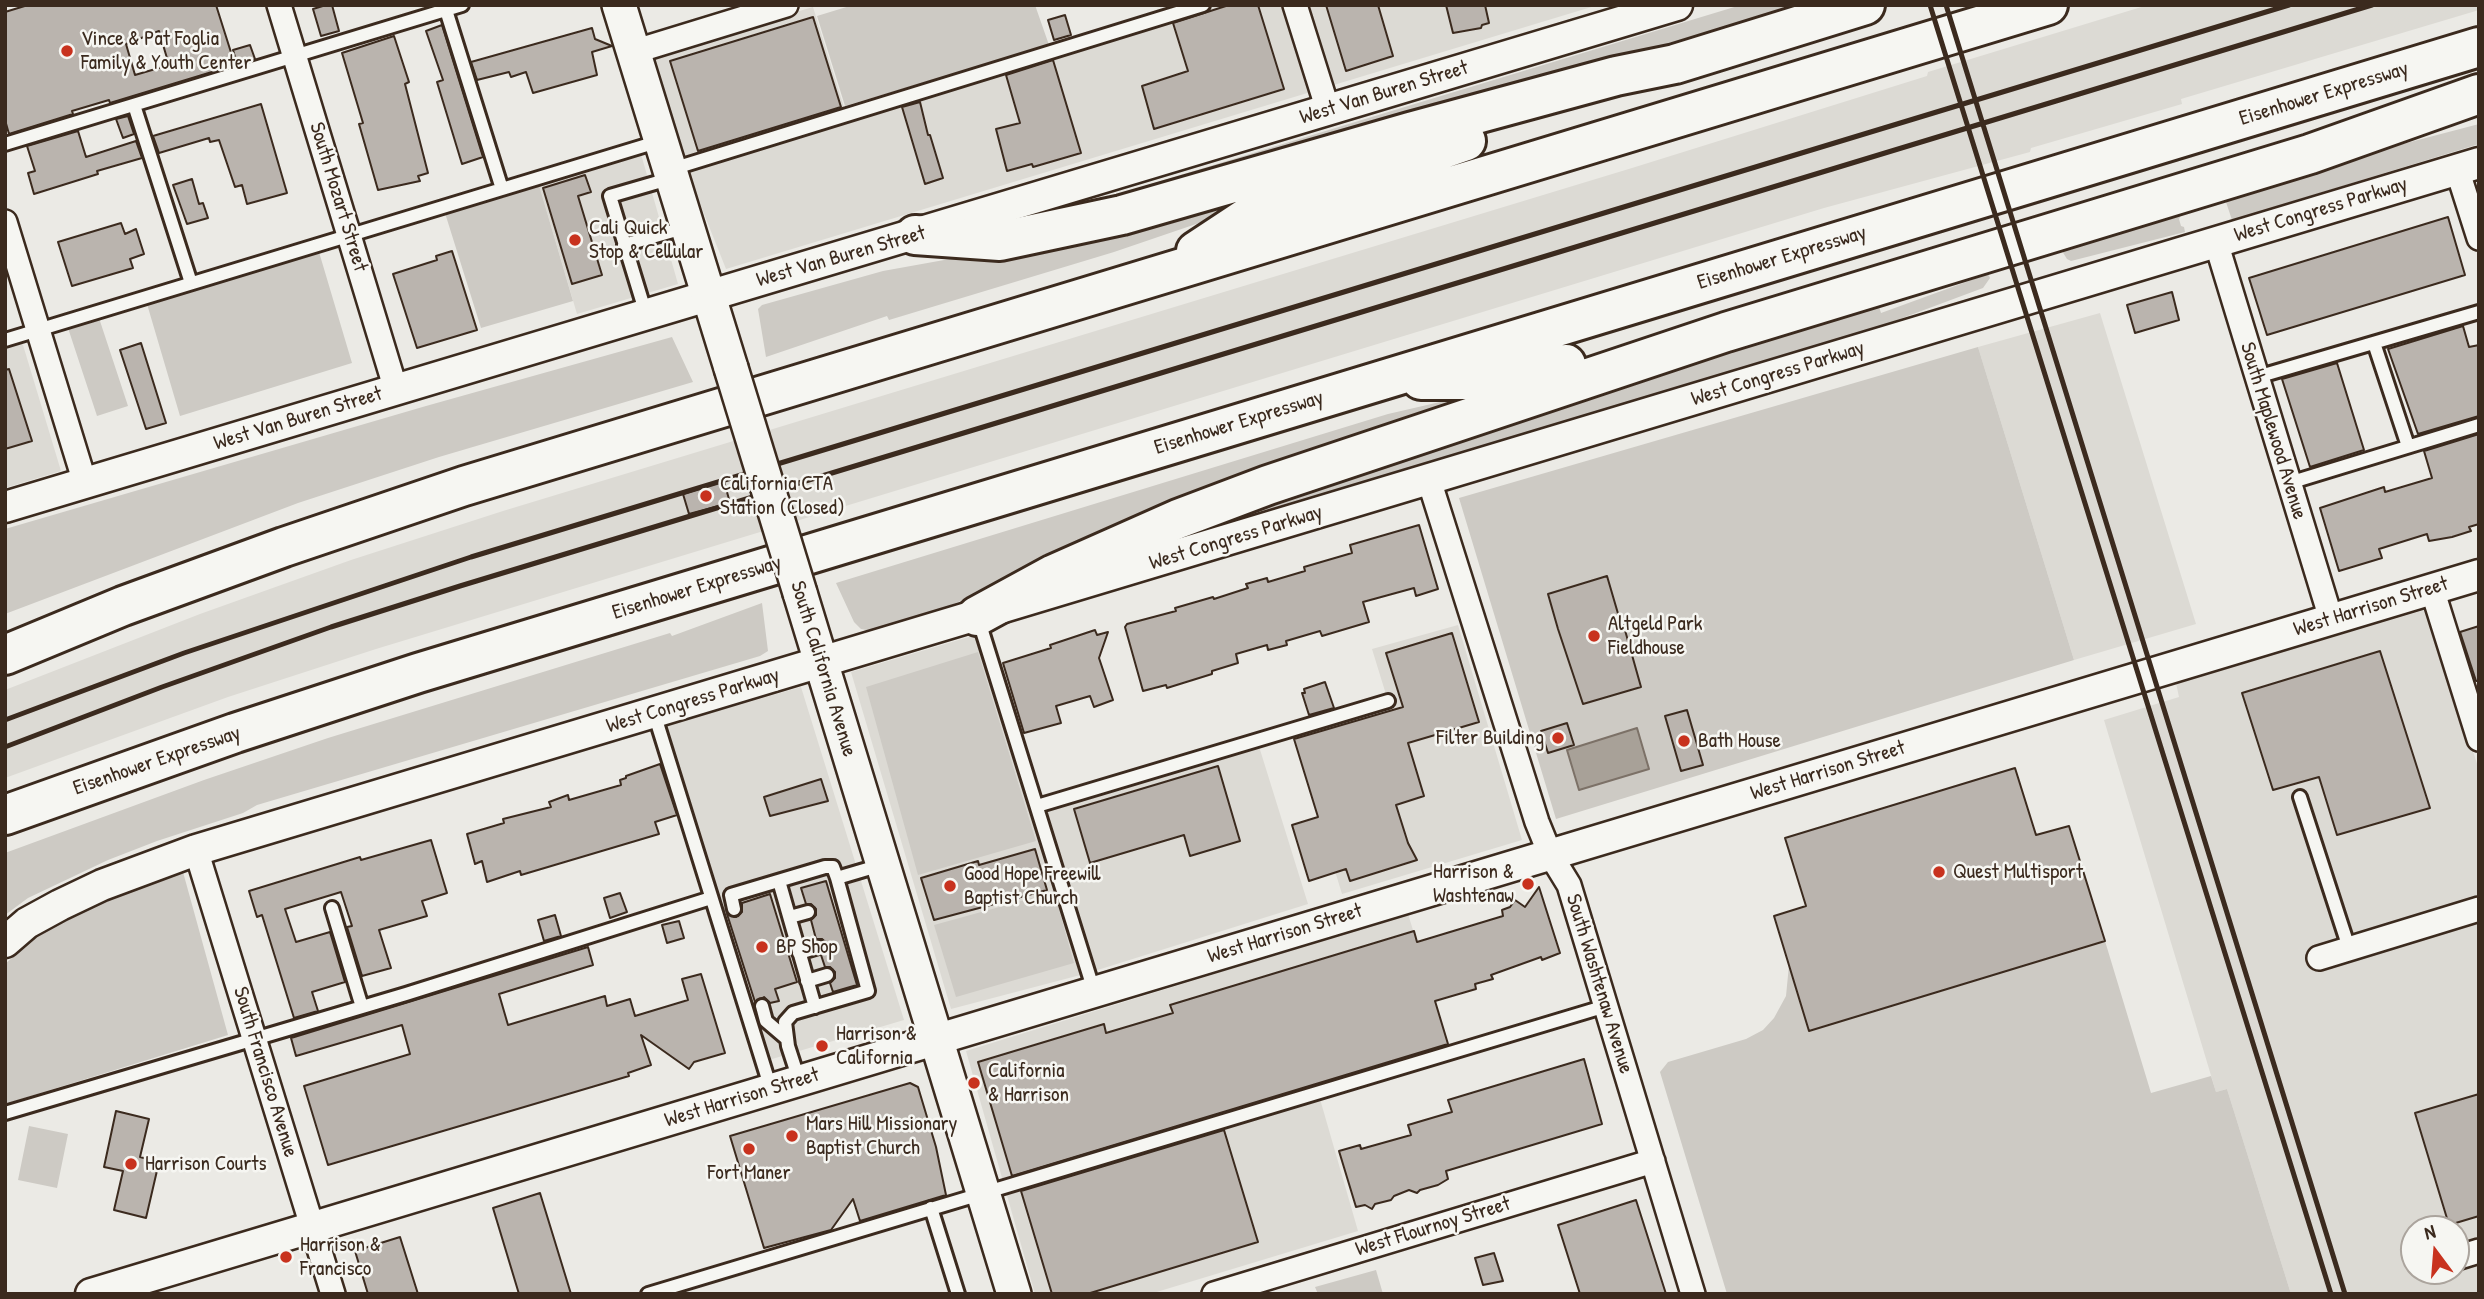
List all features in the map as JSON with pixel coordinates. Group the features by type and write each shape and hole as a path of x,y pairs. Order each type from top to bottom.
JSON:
{"highway":[{"path":"915,235 1000,241 1122,215 1616,76 1675,64 1865,5"},
{"path":"5,654 185,583 451,491 2048,5"},
{"name":"Eisenhower Expressway","path":"5,815 235,733 418,673 2479,47"},
{"path":"1163,274 1249,216 1620,88 1675,64"},
{"path":"977,616 1054,574 1178,519 1268,485 1726,332 2310,154 2479,94"},
{"path":"2310,154 2479,111"},
{"path":"1381,380 1486,380 1726,332"}],"main road":[{"name":"South California Avenue","path":"619,5 1014,1294"}],"street":[{"name":"South Mozart Street","path":"279,5 396,390"},
{"path":"633,52 786,5"},
{"path":"1295,5 1328,110"},
{"name":"West Van Buren Street","path":"5,507 1677,5"},
{"path":"2468,166 2479,238"},
{"name":"West Congress Parkway","path":"5,942 27,923 60,905 114,880 196,850 2468,166"},
{"path":"5,222 85,483"},
{"name":"South Maplewood Avenue","path":"2216,242 2330,619"},
{"name":"South Washtenaw Avenue","path":"1429,480 1537,822 1550,854 1569,885 1693,1294"},
{"name":"West Harrison Street","path":"91,1294 2479,575"},
{"path":"2432,589 2479,738"},
{"name":"South Francisco Avenue","path":"196,850 333,1294"},
{"path":"2319,958 2479,909"},
{"name":"West Flournoy Street","path":"1214,1294 1653,1161"}],"lane":[{"path":"5,144 462,5"},
{"path":"5,340 502,189 667,163 1203,5"},
{"path":"446,10 502,189"},
{"path":"134,104 191,283"},
{"path":"646,314 610,196 667,163"},
{"path":"624,245 687,227"},
{"path":"2257,377 2479,312"},
{"path":"2374,343 2408,446"},
{"path":"2289,482 2479,425"},
{"path":"977,616 1094,992"},
{"path":"1037,806 1388,701"},
{"path":"654,713 771,1089"},
{"path":"2300,797 2349,948"},
{"path":"837,878 882,864"},
{"path":"734,909 731,895 825,867 833,867 837,878 838,903 857,966 868,991 793,1013 785,1022 799,1080"},
{"path":"779,881 815,1007"},
{"path":"5,1113 362,1007 711,898"},
{"path":"332,908 362,1007"},
{"path":"789,917 808,912"},
{"path":"799,953 819,947"},
{"path":"807,981 827,975"},
{"path":"762,1006 766,1021 787,1039"},
{"path":"648,1294 1606,1006"},
{"path":"930,1208 958,1294"}],"shaded area":[{"path":"853,5 1035,5 1049,45 845,106 817,16"},
{"path":"1204,5 1598,5 726,269 691,181 653,54 813,7 846,114"},
{"path":"1741,5 1806,5 1758,22 1009,227"},
{"path":"2148,5 2479,5 2479,10 2181,99 2182,104 2031,148 2030,152 1824,208 376,649 228,697 5,778 5,690 200,614 351,560 503,511 1632,168 1927,76 1928,72"},
{"path":"2479,124 2479,144 2232,220 2226,202 2249,191 2357,156"},
{"path":"1460,134 1114,252 889,320 887,316 766,357 758,309 762,305 883,271 1033,244"},
{"path":"639,147 678,284 577,314 537,178"},
{"path":"539,185 573,301 481,328 445,213"},
{"path":"2181,215 2179,219 2185,232 2071,261 2062,251"},
{"path":"319,252 352,363 180,416 147,304"},
{"path":"1988,274 1990,278 1983,288 1881,326 1150,548 1221,513 1877,300 1881,313"},
{"path":"2100,313 2196,624 2074,660 1978,347"},
{"path":"99,318 128,406 97,416 68,328"},
{"path":"20,335 61,471 5,488 5,340"},
{"path":"672,337 693,382 439,457 298,503 5,614 5,529"},
{"path":"1978,347 2074,660 1556,819 1459,498"},
{"path":"1544,378 1078,546 968,598 889,626 861,629 854,622 836,583 1388,414"},
{"path":"762,603 768,651 760,656 257,805 243,813 108,860 28,898 5,915 5,853 328,738 670,633 672,636"},
{"path":"2428,609 2479,770 2479,1294 2291,1294 2227,1089 2216,1092 2104,720 2179,697 2176,683"},
{"path":"1458,625 1522,840 1342,894 1292,730 1388,701 1372,649"},
{"path":"982,633 1037,806 1257,740 1308,904 1088,973 951,1009 851,672"},
{"path":"978,652 1036,841 918,875 866,687"},
{"path":"801,687 904,1020 762,1062 658,728"},
{"path":"1637,728 1649,769 1579,790 1567,750"},
{"path":"183,872 228,1035 5,1104 5,964 34,939 78,912"},
{"path":"1054,892 1074,963 956,997 934,925"},
{"path":"1408,914 1451,1052 1318,1092 1358,1231 1150,1294 1035,1294 966,1051"},
{"path":"2105,941 2151,1093 2211,1076 2216,1092 2227,1089 2291,1294 1727,1294 1660,1072 1668,1062 1746,1039 1763,1030 1774,1018 1786,996 1789,965 1809,1031"},
{"path":"29,1126 68,1134 57,1188 18,1180"},
{"path":"1376,1270 1383,1294 1318,1294 1315,1287"}],"building":[{"name":"Vince & Pat Foglia Family & Youth Center","path":"28,5 216,5 235,65 110,103 109,100 72,111 73,114 9,134 5,120 5,12","holes":["159,31 169,65 135,75 126,44"]},
{"path":"332,5 339,31 321,36 313,9"},
{"path":"1229,5 1258,5 1284,89 1154,129 1142,86 1188,71 1173,23"},
{"path":"1326,5 1378,5 1393,56 1346,71"},
{"path":"1446,5 1485,5 1489,23 1481,28 1453,33"},
{"path":"1065,15 1071,35 1054,40 1048,20"},
{"path":"813,17 841,107 698,151 670,61"},
{"path":"442,25 483,157 462,164 437,82 443,80 426,31"},
{"path":"592,28 595,39 612,46 592,52 597,75 533,93 526,72 511,77 509,72 477,80 471,62"},
{"path":"394,36 409,82 405,84 428,173 418,176 420,181 378,190 359,124 363,123 342,53"},
{"path":"250,45 255,59 237,64 233,50"},
{"path":"1053,60 1081,153 1033,167 1032,164 1007,171 996,129 1020,123 1006,75"},
{"path":"920,102 943,178 925,184 902,107"},
{"path":"261,104 287,193 247,204 242,185 235,187 219,140 210,142 209,138 159,153 153,136"},
{"path":"128,116 134,134 123,138 116,119"},
{"path":"78,131 86,157 136,141 142,158 34,194 28,173 35,171 27,146"},
{"name":"Cali Quick Stop & Cellular","path":"585,175 591,192 578,196 602,275 572,284 543,188"},
{"path":"192,179 199,204 203,203 208,218 187,224 173,185"},
{"path":"2448,217 2465,275 2267,335 2249,278"},
{"path":"121,223 125,234 136,229 144,254 130,259 133,268 72,286 58,242"},
{"path":"452,251 477,330 417,348 393,274 437,260 436,256"},
{"path":"2172,292 2179,320 2135,333 2127,305"},
{"path":"2463,326 2469,347 2479,345 2479,416 2418,434 2388,349"},
{"path":"141,343 166,423 146,429 120,350"},
{"path":"2337,363 2364,450 2310,467 2282,379"},
{"path":"9,369 32,441 5,449 5,370"},
{"path":"2479,434 2479,524 2469,527 2471,531 2452,537 2429,541 2427,534 2379,549 2382,558 2339,571 2320,508 2384,487 2385,492 2432,478 2424,451"},
{"name":"California CTA Station (Closed)","path":"724,481 730,503 689,514 683,494"},
{"path":"1419,525 1438,589 1416,596 1414,588 1363,602 1369,622 1322,636 1320,631 1286,641 1287,645 1268,650 1267,645 1236,654 1238,663 1212,671 1212,674 1167,688 1166,685 1143,691 1125,627 1127,624 1248,588 1246,584 1267,578 1268,582 1305,571 1304,567 1352,553 1350,545"},
{"name":"Altgeld Park Fieldhouse","path":"1607,576 1641,687 1583,704 1548,594"},
{"path":"2479,626 2479,681 2476,681 2460,632"},
{"path":"1095,630 1097,635 1108,632 1099,658 1113,700 1094,707 1090,696 1056,706 1061,723 1024,733 1003,663"},
{"path":"1452,633 1479,722 1408,743 1424,796 1396,805 1408,843 1417,860 1350,881 1346,869 1309,881 1292,825 1318,817 1294,739 1403,707 1386,653"},
{"path":"2380,651 2430,808 2337,835 2319,777 2273,790 2242,693"},
{"path":"1325,682 1334,708 1309,715 1302,693 1305,693 1304,689"},
{"name":"Bath House","path":"1687,710 1703,765 1681,771 1665,716"},
{"name":"Filter Building","path":"1567,723 1574,745 1548,753 1541,731"},
{"path":"660,764 677,815 655,822 659,834 521,875 520,871 487,882 482,861 475,864 467,834 504,823 503,819 551,807 549,802 568,795 569,800 621,785 620,780 626,776"},
{"path":"1218,766 1240,841 1190,856 1184,835 1090,863 1074,809"},
{"name":"Quest Multisport","path":"2015,768 2036,835 2069,826 2105,941 1809,1031 1774,916 1806,906 1785,838"},
{"path":"821,779 828,801 770,816 764,797"},
{"path":"431,840 447,893 422,901 427,916 379,930 391,968 362,976 347,927 352,926 341,892 285,909 296,942 330,932 345,982 312,992 318,1011 294,1018 262,915 257,917 249,891 360,857 361,860"},
{"path":"1035,849 1047,890 934,920 921,878 978,861 979,865"},
{"path":"826,881 857,985 833,992 830,983 835,978 835,972 830,967 825,967 821,955 827,950 827,944 822,939 816,939 811,920 816,915 816,909 811,904 806,904 801,888"},
{"path":"1539,887 1560,953 1491,975 1493,979 1475,984 1476,989 1435,1001 1448,1044 1012,1176 978,1062 1104,1024 1106,1033 1173,1013 1170,1005 1414,931 1417,942 1503,916 1502,910 1510,907 1515,900 1525,907"},
{"path":"620,893 627,912 610,918 604,898"},
{"name":"BP Shop","path":"770,894 797,982 775,989 779,1001 770,1003 764,997 755,1002 727,914 736,917 742,912 742,903"},
{"path":"555,915 561,936 544,941 538,920"},
{"path":"679,921 684,938 667,943 662,925"},
{"path":"588,947 593,965 499,994 508,1025 605,996 607,1006 630,999 635,1016 688,1000 682,979 701,974 725,1053 694,1062 689,1069 641,1035 651,1065 628,1073 629,1076 328,1165 304,1086 410,1054 402,1025 296,1056 291,1038"},
{"path":"1584,1059 1602,1124 1446,1171 1448,1179 1438,1185 1417,1193 1409,1190 1391,1200 1375,1204 1372,1209 1365,1205 1356,1207 1339,1151 1360,1145 1361,1149 1411,1135 1408,1125 1452,1112 1448,1100"},
{"path":"910,1083 918,1087 936,1147 946,1195 860,1221 853,1199 831,1230 764,1248 730,1136"},
{"path":"2479,1094 2479,1216 2470,1219 2470,1215 2446,1215 2415,1113"},
{"name":"Harrison Courts","path":"116,1111 149,1119 140,1157 159,1162 146,1218 114,1210 123,1171 104,1167"},
{"path":"1224,1130 1258,1242 1087,1294 1052,1294 1021,1191"},
{"path":"540,1193 571,1294 519,1294 493,1208"},
{"path":"1636,1200 1666,1294 1580,1294 1558,1225"},
{"path":"400,1237 418,1294 368,1294 355,1251"},
{"path":"1494,1253 1503,1281 1483,1285 1475,1258"}],"railway":[{"path":"1930,5 2331,1294"},
{"path":"1946,5 2345,1294"},
{"path":"5,720 184,653 471,557 2289,5"},
{"path":"5,747 331,627 460,586 2372,5"}],"place":[{"name":"Vince & Pat Foglia Family & Youth Center","path":"67,51"},
{"name":"Cali Quick Stop & Cellular","path":"575,240"},
{"name":"California CTA Station (Closed)","path":"706,496"},
{"name":"Altgeld Park Fieldhouse","path":"1594,636"},
{"name":"Filter Building","path":"1558,738"},
{"name":"Bath House","path":"1684,741"},
{"name":"Quest Multisport","path":"1939,872"},
{"name":"Harrison & Washtenaw","path":"1528,884"},
{"name":"Good Hope Freewill Baptist Church","path":"950,886"},
{"name":"BP Shop","path":"762,947"},
{"name":"Harrison & California","path":"822,1046"},
{"name":"California & Harrison","path":"974,1083"},
{"name":"Mars Hill Missionary Baptist Church","path":"792,1136"},
{"name":"Fort Maner","path":"749,1149"},
{"name":"Harrison Courts","path":"131,1164"},
{"name":"Harrison & Francisco","path":"286,1257"}]}
